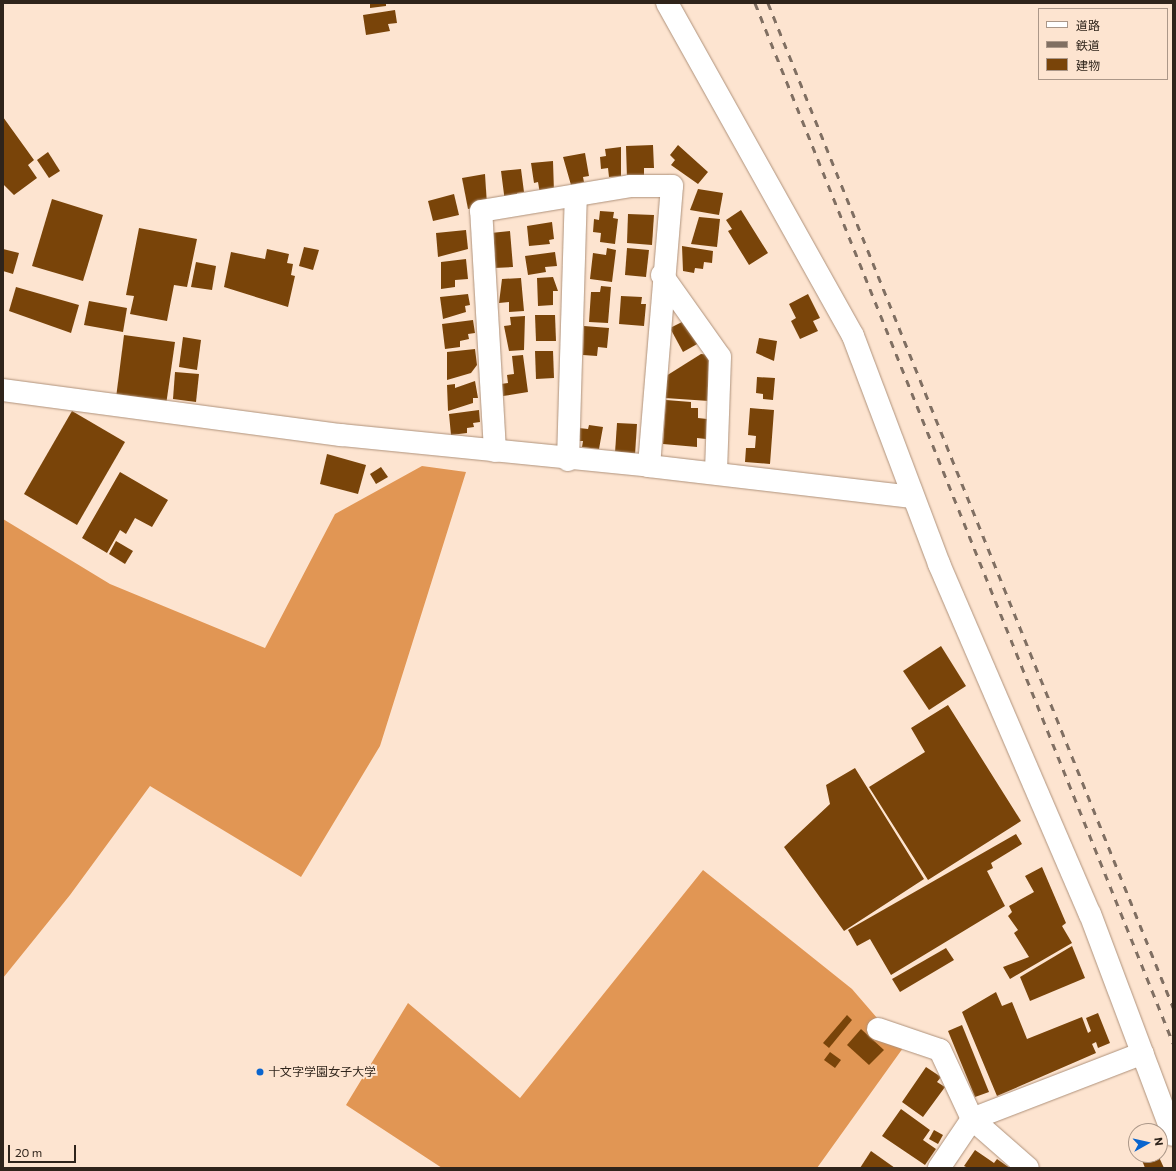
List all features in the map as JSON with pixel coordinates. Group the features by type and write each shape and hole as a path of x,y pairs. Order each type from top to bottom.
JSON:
{"street":[{"path":"667,3 854,336 912,498 1090,914 1173,1136"},
{"path":"495,451 482,212 630,186 672,186 662,275 649,466"},
{"path":"568,460 576,196"},
{"path":"662,275 720,357 716,474"},
{"path":"3,390 341,435 568,460 649,466 912,498"},
{"path":"878,1028 940,1050 972,1120 1028,1168"},
{"path":"939,1168 972,1120 1143,1053"}],"shaded area":[{"path":"422,466 466,472 380,746 301,877 150,786 70,895 3,978 3,519 110,584 265,648 335,514"},
{"path":"703,870 852,989 903,1048 817,1168 442,1168 346,1105 408,1003 520,1098"}],"building":[{"path":"370,3 386,3 386,6 370,8"},
{"path":"395,10 397,23 388,24 390,31 366,35 363,15"},
{"path":"3,117 34,160 28,165 37,178 14,195 3,184"},
{"path":"653,145 654,168 644,168 644,179 627,179 626,146"},
{"path":"678,145 708,172 698,184 671,165 675,160 670,155"},
{"path":"621,147 621,176 609,177 608,168 601,169 600,157 606,156 605,149"},
{"path":"48,152 60,171 49,178 37,160"},
{"path":"585,153 589,176 583,177 584,182 571,185 563,157"},
{"path":"553,161 554,192 540,194 538,182 534,183 531,163"},
{"path":"521,169 524,192 517,193 518,200 505,202 501,171"},
{"path":"485,174 487,205 468,209 462,178"},
{"path":"698,189 723,193 719,215 690,210"},
{"path":"454,194 459,215 433,221 428,201"},
{"path":"52,199 103,215 83,281 32,266"},
{"path":"741,210 768,253 749,265 728,231 732,229 726,220"},
{"path":"600,211 614,212 613,218 618,219 615,244 600,242 601,233 593,232 594,219 599,220"},
{"path":"628,214 654,215 652,245 627,243"},
{"path":"699,217 720,219 717,247 691,244"},
{"path":"552,222 554,239 549,240 550,244 529,246 527,226"},
{"path":"139,228 197,239 187,287 174,285 167,321 130,314 134,296 126,295"},
{"path":"466,230 468,249 438,257 436,233"},
{"path":"510,231 513,267 494,268 491,233"},
{"path":"682,246 713,251 712,263 704,262 703,269 695,268 694,273 683,271"},
{"path":"304,247 319,250 313,270 299,266"},
{"path":"607,248 616,250 612,282 590,279 593,253 606,255"},
{"path":"627,248 649,250 646,277 625,275"},
{"path":"3,249 19,253 13,274 3,271"},
{"path":"267,249 289,254 287,263 293,264 291,275 295,276 288,307 224,287 231,252 265,259"},
{"path":"555,252 557,266 545,267 546,272 528,275 525,256"},
{"path":"466,259 468,279 455,280 455,287 441,289 441,262"},
{"path":"196,262 216,266 212,290 191,287"},
{"path":"553,277 558,291 553,291 553,305 538,306 537,278"},
{"path":"521,278 524,311 509,312 509,302 499,303 502,279"},
{"path":"601,286 611,287 608,323 589,322 591,292 600,292"},
{"path":"16,287 79,305 71,333 9,311"},
{"path":"468,294 470,305 465,306 466,312 443,319 440,297"},
{"path":"808,294 820,318 813,321 818,331 800,339 791,321 796,318 789,304"},
{"path":"621,296 642,297 641,304 646,304 644,326 619,324"},
{"path":"89,301 127,308 123,332 84,325"},
{"path":"535,315 555,315 556,341 536,341"},
{"path":"525,316 524,350 509,351 504,326 511,325 510,317"},
{"path":"473,320 475,333 468,334 469,339 460,341 460,347 445,349 442,324"},
{"path":"686,320 699,343 683,352 670,328"},
{"path":"584,326 609,328 607,348 598,347 597,356 583,355"},
{"path":"124,335 175,342 166,405 116,398"},
{"path":"183,337 201,340 197,370 179,367"},
{"path":"759,338 777,341 774,361 756,353"},
{"path":"475,349 477,365 471,373 447,380 447,352"},
{"path":"535,351 553,351 554,378 536,379"},
{"path":"701,354 712,355 709,401 665,398 666,376"},
{"path":"523,355 528,392 503,396 501,384 508,383 507,375 514,374 512,356"},
{"path":"175,372 199,374 196,402 173,399"},
{"path":"757,377 775,378 773,400 763,399 763,394 756,393"},
{"path":"475,381 478,398 473,398 473,403 448,411 447,385 455,384 455,388"},
{"path":"666,400 691,402 691,408 698,408 698,418 707,419 706,439 697,438 697,447 663,444"},
{"path":"750,408 774,410 770,464 745,462 746,448 755,448 756,436 748,435"},
{"path":"479,410 480,422 473,423 474,427 467,428 467,433 451,435 449,414"},
{"path":"72,411 125,442 77,525 24,494"},
{"path":"617,423 637,424 635,455 615,453"},
{"path":"589,425 603,427 599,449 582,447 583,441 577,441 579,428 588,429"},
{"path":"327,454 366,465 358,494 320,484"},
{"path":"381,467 388,477 376,484 370,474"},
{"path":"120,472 168,500 152,527 135,518 126,534 120,530 107,553 82,538"},
{"path":"116,541 133,551 125,564 109,554"},
{"path":"941,646 966,686 929,710 903,671"},
{"path":"948,705 1021,821 928,880 869,787 925,752 911,728"},
{"path":"855,768 924,879 844,931 784,847 830,804 826,785"},
{"path":"1016,834 1022,844 991,863 993,868 987,871 1005,906 891,975 870,939 857,946 848,930"},
{"path":"1042,867 1066,923 1062,926 1072,943 1010,979 1003,967 1029,957 1014,933 1018,930 1008,916 1012,912 1009,906 1034,892 1025,876"},
{"path":"1072,946 1085,978 1030,1001 1020,977"},
{"path":"946,948 954,960 900,992 892,979"},
{"path":"996,992 1002,1006 1012,1002 1027,1039 1082,1017 1088,1033 1091,1031 1086,1018 1098,1013 1110,1043 1098,1048 1096,1042 1092,1044 1096,1053 997,1096 962,1012"},
{"path":"847,1015 852,1020 829,1048 823,1043"},
{"path":"962,1025 989,1092 975,1097 948,1031"},
{"path":"861,1029 884,1050 869,1065 847,1045"},
{"path":"830,1052 841,1060 835,1068 824,1060"},
{"path":"926,1067 941,1077 937,1082 945,1087 923,1117 902,1102"},
{"path":"901,1109 930,1130 923,1140 936,1149 925,1165 882,1136"},
{"path":"934,1130 943,1135 938,1144 929,1139"},
{"path":"975,1150 994,1163 997,1159 1010,1168 968,1168 964,1166"},
{"path":"871,1151 895,1168 860,1168"},
{"path":"1143,1163 1162,1163 1164,1168 1145,1168"}],"railway":[{"path":"755,3 1173,1043"},
{"path":"768,3 1173,1007"}],"place":[{"name":"十文字学園女子大学","path":"260,1072"}]}
